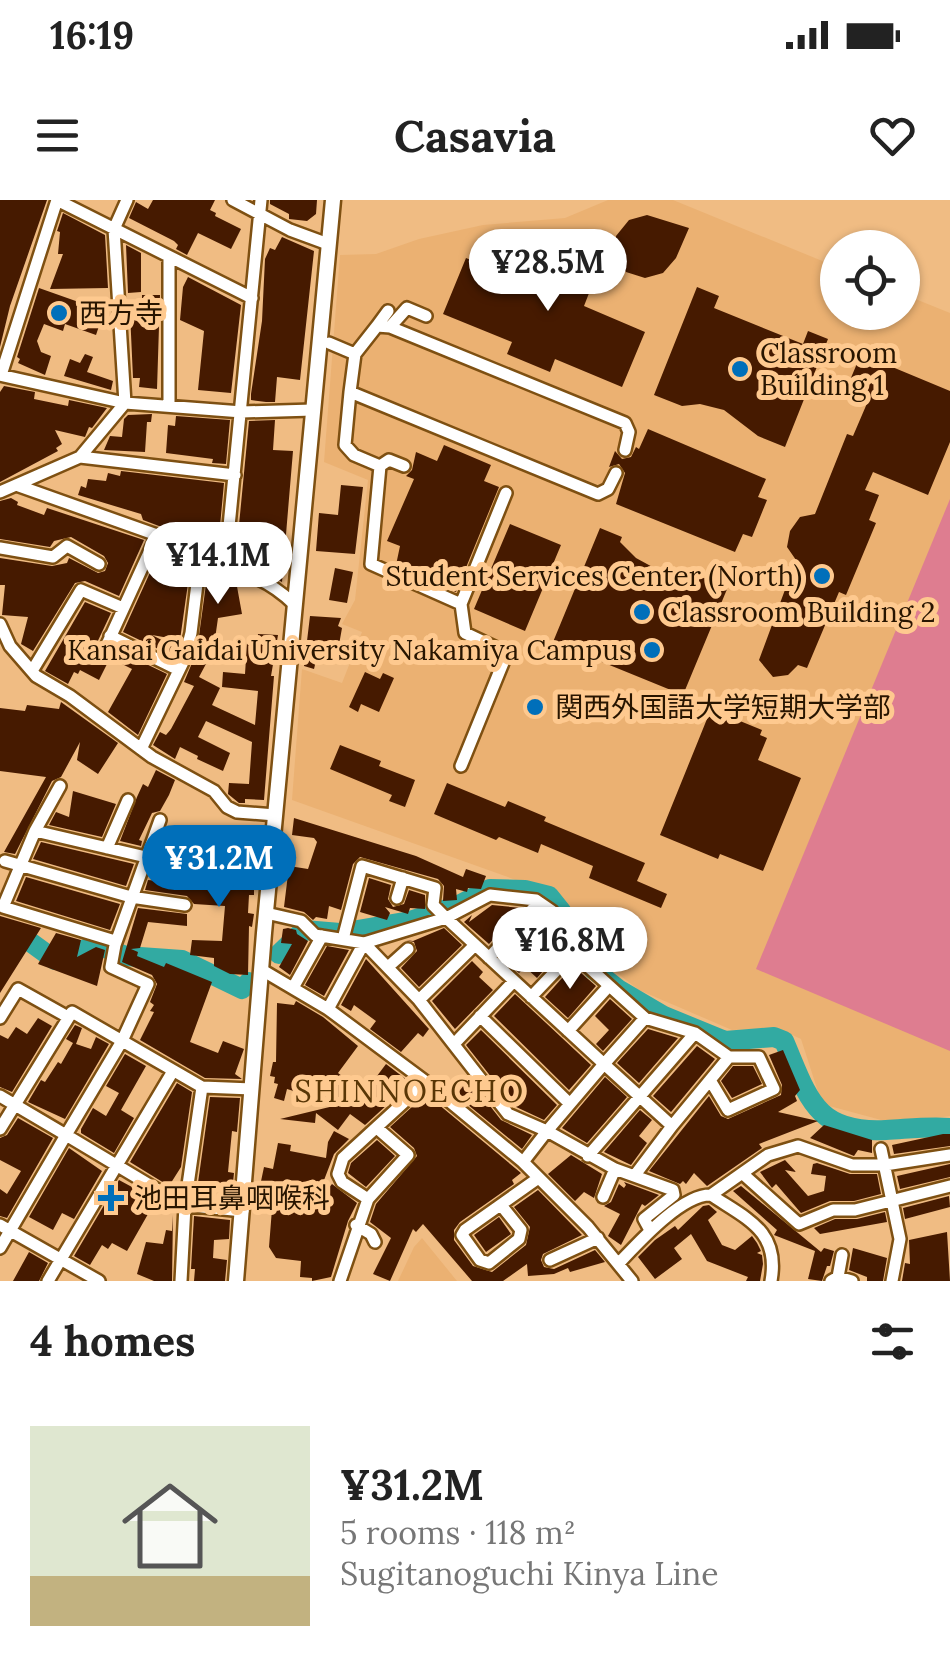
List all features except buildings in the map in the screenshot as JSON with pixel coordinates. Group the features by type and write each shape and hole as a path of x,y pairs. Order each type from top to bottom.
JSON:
{"main road":[{"path":"236,1281 333,200"}],"street":[{"path":"252,298 57,200 0,375 125,402 242,412 313,410"},
{"path":"0,492 80,456 125,402 114,229 126,200"},
{"path":"233,200 328,244"},
{"path":"225,567 262,200"},
{"path":"168,256 169,406"},
{"path":"380,466 354,455 345,444 355,354 407,308 426,316"},
{"path":"383,327 388,310"},
{"path":"383,327 626,422 629,432 625,450"},
{"path":"329,343 355,354"},
{"path":"350,392 598,494 608,488 616,473"},
{"path":"80,456 235,475"},
{"path":"380,466 390,460 404,466"},
{"path":"380,466 370,564 461,604"},
{"path":"19,486 157,535 228,536"},
{"path":"462,766 508,652 465,633 461,604 506,493"},
{"path":"104,650 157,535"},
{"path":"0,548 54,557 67,546 99,564"},
{"path":"141,748 180,670 191,633 200,566 225,567 255,576 295,605"},
{"path":"32,672 81,590 123,608"},
{"path":"0,624 10,646 32,672 141,748 214,791 237,812 275,815"},
{"path":"110,636 180,670"},
{"path":"60,786 35,831 3,907 114,946"},
{"path":"106,848 128,800"},
{"path":"0,1248 5,1228 122,1041 148,984 111,967 114,946 160,820"},
{"path":"35,831 146,857"},
{"path":"5,861 131,898 185,905"},
{"path":"344,935 362,866 435,888 433,906 672,1126"},
{"path":"397,898 402,878"},
{"path":"328,1009 364,943 445,917 490,895 539,902 552,910 573,953 645,1018 695,1033 729,1057 759,1057 774,1090 728,1110 710,1080"},
{"path":"489,958 539,902"},
{"path":"266,914 301,921 314,933 344,935 364,943 419,1000 508,1114 615,1169 673,1190 674,1195 644,1219 650,1230"},
{"path":"294,986 314,933"},
{"path":"419,1000 474,945"},
{"path":"388,967 408,949"},
{"path":"531,997 573,953"},
{"path":"262,970 328,1009 426,1082 522,1162 598,1238 632,1281"},
{"path":"454,1044 514,981"},
{"path":"568,1031 608,987"},
{"path":"0,1018 18,989 68,1017"},
{"path":"0,1129 72,1012 202,1088 252,1089"},
{"path":"480,1016 570,1104"},
{"path":"522,1162 645,1018"},
{"path":"588,1156 695,1033"},
{"path":"635,1175 729,1057"},
{"path":"48,1281 173,1071"},
{"path":"368,1199 342,1182 338,1174 343,1158 426,1082"},
{"path":"182,1281 185,1206 202,1088"},
{"path":"0,1096 185,1206 243,1210"},
{"path":"340,1281 368,1199 408,1155 376,1128"},
{"path":"711,1195 768,1154 798,1146 852,1165 885,1165 950,1155"},
{"path":"880,1149 900,1239 892,1281"},
{"path":"602,1197 615,1169"},
{"path":"742,1174 799,1224 833,1210 855,1210 950,1186"},
{"path":"500,1205 521,1230 520,1239 489,1264 480,1260 462,1235 500,1205 538,1179"},
{"path":"619,1263 650,1230 700,1194 711,1195 760,1227 772,1251 771,1281"},
{"path":"356,1225 372,1234 375,1242"},
{"path":"5,1228 99,1281"},
{"path":"550,1260 598,1238"},
{"path":"842,1255 834,1279 852,1281"}],"shaded area":[{"name":"Kansai Gaidai University Nakamiya Campus","path":"608,200 673,200 820,260 820,330 920,330 920,301 950,313 950,1116 896,1124 822,1104 801,1039 777,1028 732,1030 639,990 592,954 581,921 544,890 292,800 302,669 342,683 362,632 342,624 355,600 368,480 324,462 340,255 376,254 419,239 483,225 565,218"},
{"path":"950,499 950,1051 756,969"},
{"path":"422,1238 457,1281 398,1281"}],"waterway":[{"path":"279,954 304,930 340,933 410,921 459,905 490,889 525,890 549,896 594,970 618,989 664,1016 725,1041 774,1037 784,1041 808,1095 829,1118 862,1130 950,1128"},
{"path":"0,927 22,936 55,960 97,945 126,956 182,960 242,989 249,982"}],"place":[{"name":"西方寺","path":"59,313"},
{"name":"Classroom Building 1","path":"740,369"},
{"name":"Student Services Center (North)","path":"822,576"},
{"name":"Classroom Building 2","path":"642,612"},
{"name":"Kansai Gaidai University Nakamiya Campus","path":"652,650"},
{"name":"関西外国語大学短期大学部","path":"535,707"},
{"name":"池田耳鼻咽喉科","path":"111,1198"}],"district":[{"name":"SHINNOECHO","path":"410,1092"}]}
